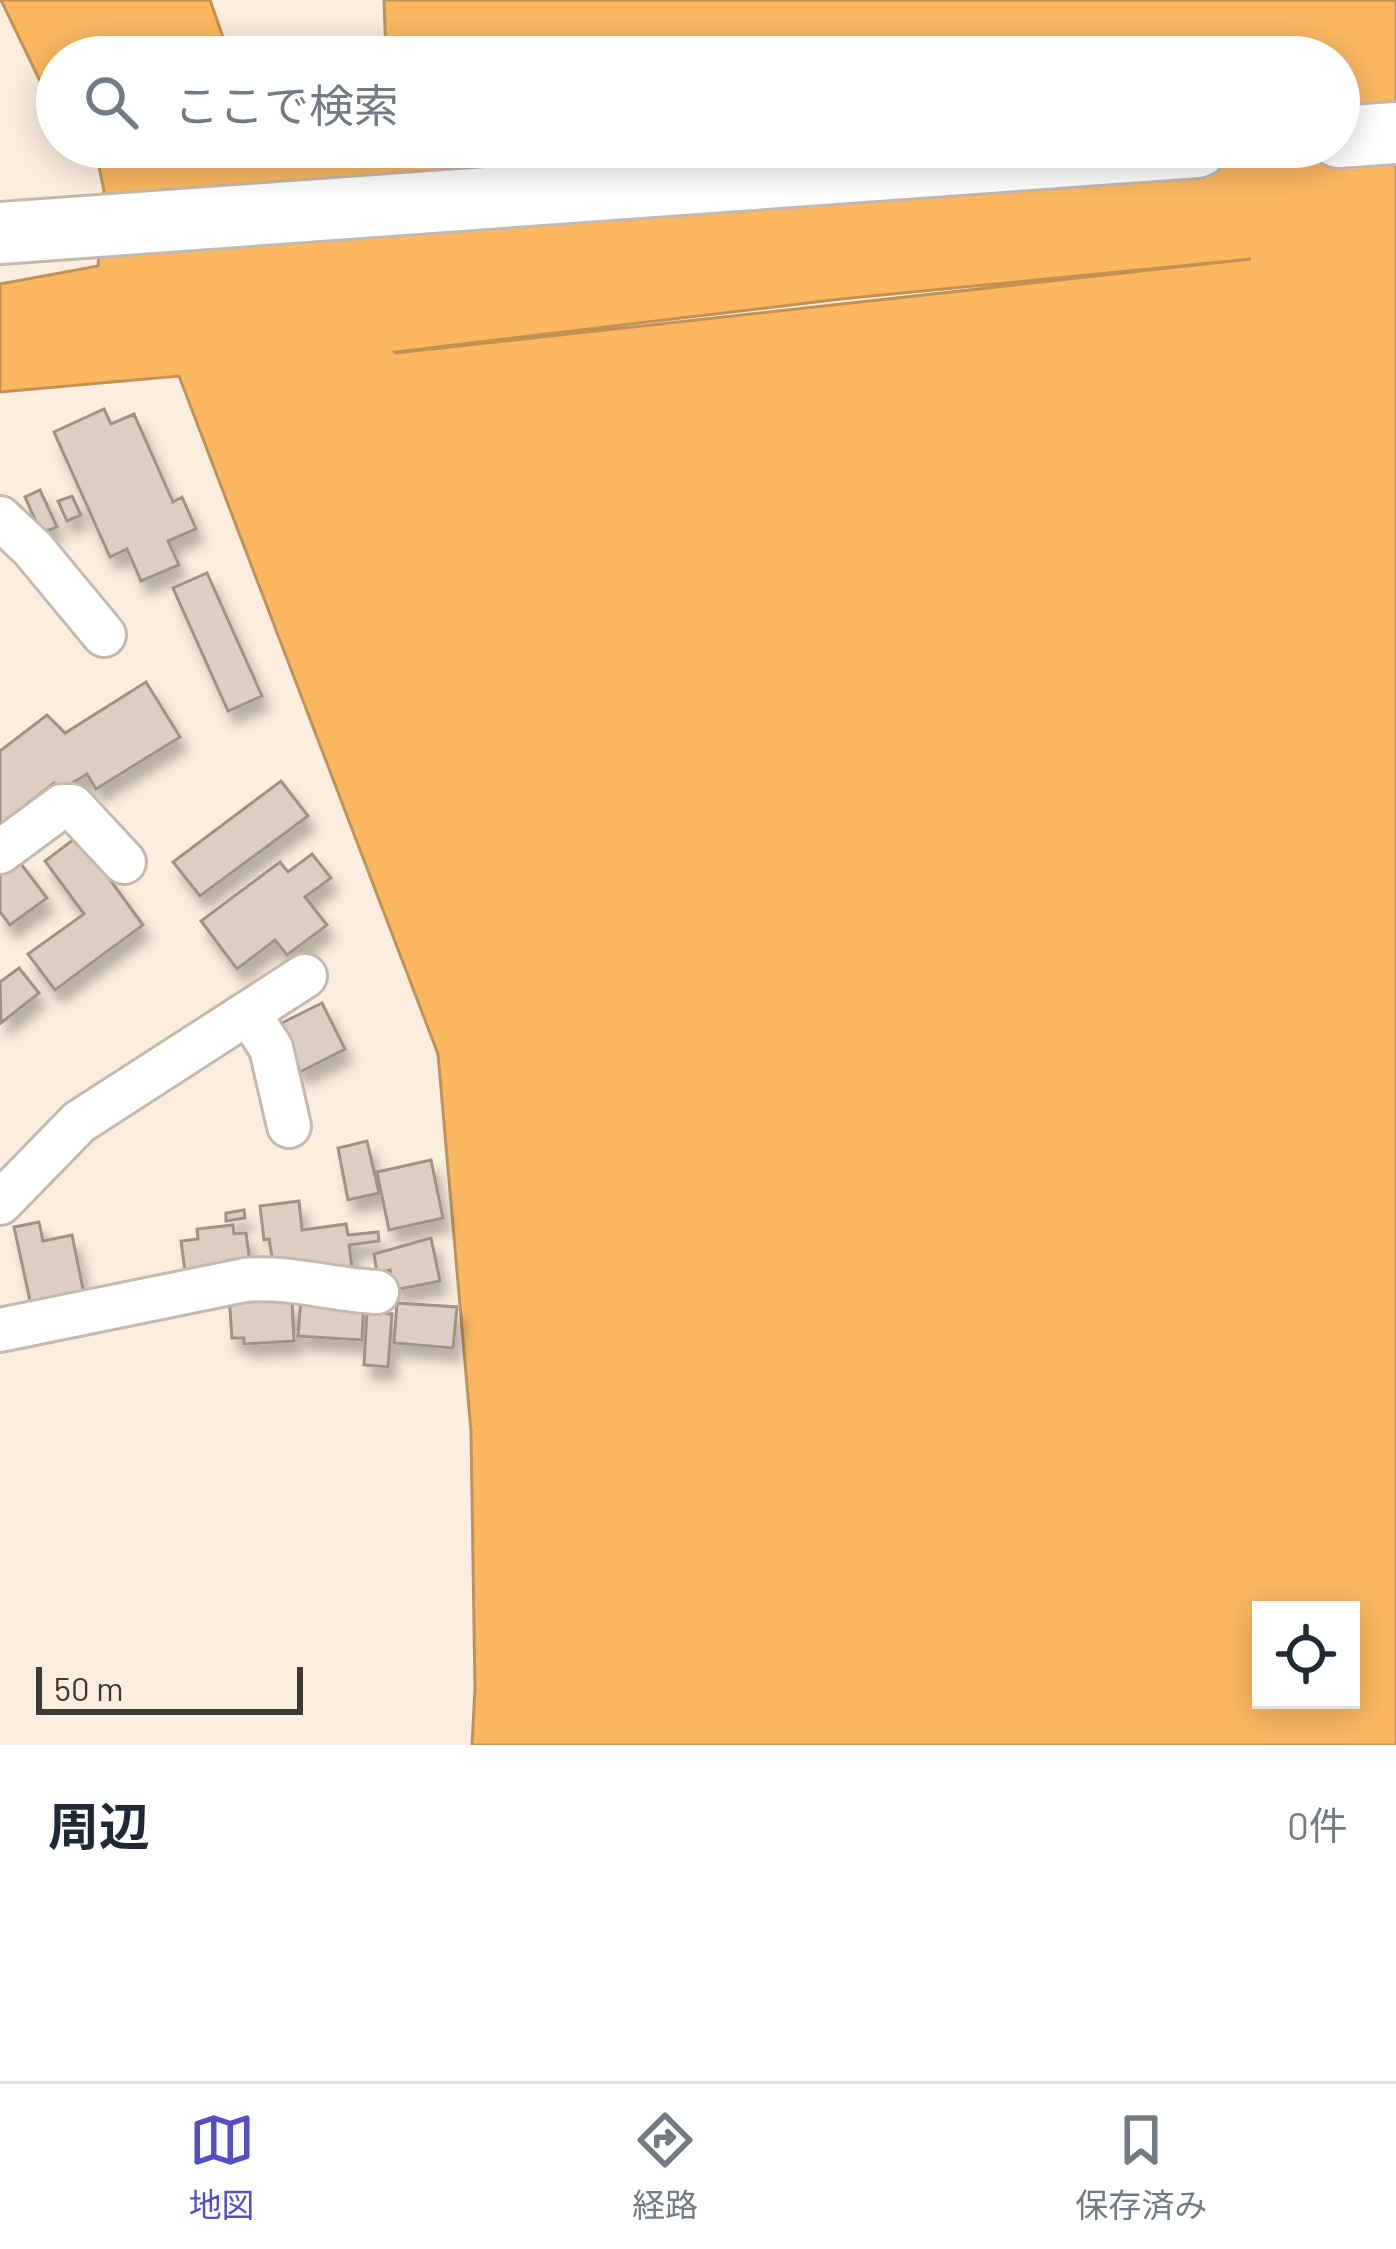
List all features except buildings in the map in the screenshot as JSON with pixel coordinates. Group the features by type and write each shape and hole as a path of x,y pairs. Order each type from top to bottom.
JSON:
{"street":[{"path":"1360,136 1396,133"},
{"path":"0,233 902,168"},
{"path":"0,518 32,548 104,635"},
{"path":"0,852 62,806 72,806 124,862"},
{"path":"0,1203 79,1122 305,976"},
{"path":"248,1013 271,1048 289,1126"},
{"path":"0,1330 245,1280 274,1278 331,1290 377,1292"}],"shaded area":[{"path":"1,0 210,0 223,36 36,36 36,73"},
{"path":"384,0 1396,0 1396,1745 472,1745 471,1431 438,1054 179,376 0,392 0,284 98,266 104,191 99,168 1360,168 1360,36 385,36","holes":["1251,259 396,353 841,299"]}]}
